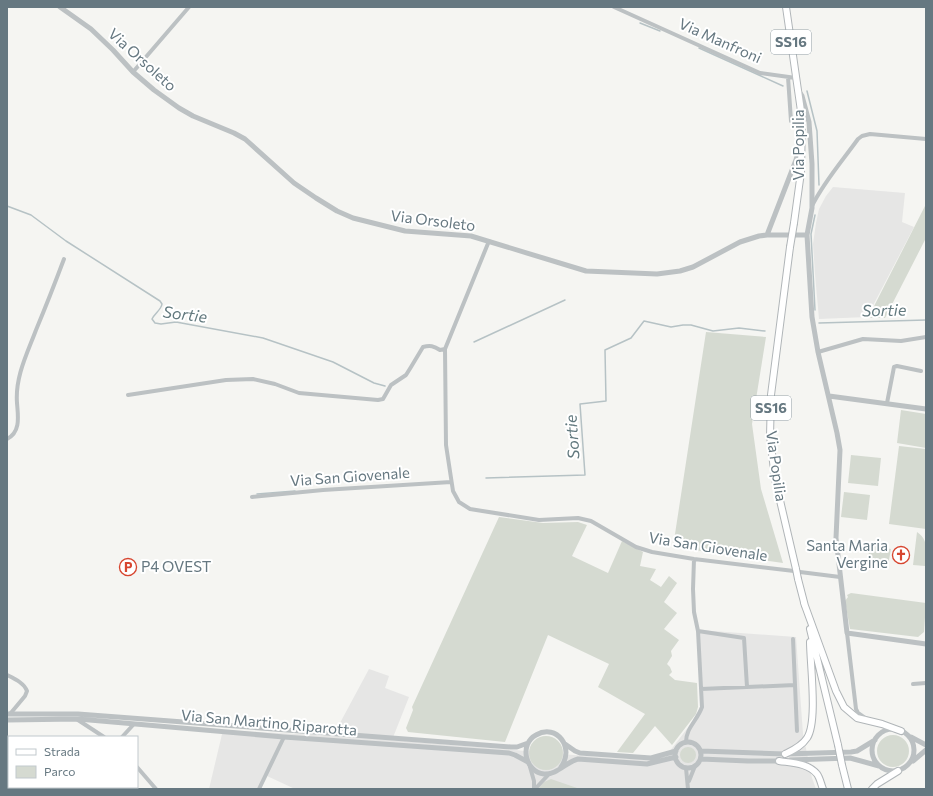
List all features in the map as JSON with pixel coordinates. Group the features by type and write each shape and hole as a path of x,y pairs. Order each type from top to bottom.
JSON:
{"main road":[{"name":"Via Popilia","path":"786,7 798,90 802,133 801,172 771,395 770,436 776,479 848,789"},
{"path":"804,603 840,702 852,715 857,718 901,731"},
{"path":"785,754 800,746 808,737 812,724 813,684 810,630"},
{"path":"779,761 809,767 817,775 823,789"},
{"path":"872,789 877,784 898,771"}],"street":[{"name":"Via Orsoleto","path":"60,7 91,29 133,72 154,90 179,108 193,116 245,139 294,183 337,211 372,223 405,231 471,236 586,271 657,274 680,271 694,267 740,242 767,234 807,235"},
{"path":"133,72 189,7"},
{"name":"Via Manfroni","path":"614,7 760,73 796,78"},
{"name":"Via Popilia","path":"788,77 791,121"},
{"name":"Via Popilia","path":"798,90 802,96 809,122 812,164 812,208 807,235 812,317 818,352 840,450 836,538 840,577 856,709 861,716 872,722"},
{"path":"767,234 796,160 802,133"},
{"path":"812,208 816,198 858,139 862,136 870,134 926,139"},
{"name":"Via San Giovenale","path":"489,241 445,349 446,445 452,491 459,502 470,509 539,520 578,518 591,521 636,547 652,552 797,573 840,577"},
{"path":"7,439 17,430 18,421 16,396 20,374 64,259"},
{"path":"818,352 863,339 901,341 926,337"},
{"path":"128,395 226,380 252,379 275,384 299,393 378,400 383,399 391,385 406,374 423,347 435,346 440,350 445,349"},
{"path":"887,403 894,367 896,366 921,371"},
{"path":"829,396 926,409"},
{"name":"Via San Giovenale","path":"252,497 323,490 451,482"},
{"path":"686,742 686,734 700,714 702,707 698,631 694,612 694,559"},
{"path":"698,631 744,638 747,687"},
{"path":"847,633 926,644"},
{"path":"793,639 796,731"},
{"path":"7,675 22,683 27,691 26,696 8,714"},
{"path":"913,684 926,683"},
{"path":"701,689 795,685"},
{"name":"Via San Martino Riparotta","path":"8,714 78,714 509,747 517,747 528,743"},
{"path":"78,719 103,736"},
{"name":"Via San Martino Riparotta","path":"7,720 78,719 284,737 510,754 515,755 529,764"},
{"path":"123,736 134,724"},
{"path":"926,745 901,731 891,730 878,736 872,747 872,754 874,760 879,766 884,770 891,772 907,767 926,750"},
{"path":"534,789 534,781 526,756 526,749 532,738 543,732 556,734 575,751 580,753 651,758 676,752"},
{"path":"909,736 914,749 913,759 910,763"},
{"path":"259,789 284,737"},
{"path":"701,751 785,754 851,752 857,751 875,740"},
{"path":"688,783 695,766 701,759 701,751 695,744 686,742 680,745 676,752 676,758 679,764 686,768 695,766"},
{"path":"561,767 567,756 565,743"},
{"path":"529,764 538,772 550,773 556,771 570,761 578,759 647,764 676,758"},
{"path":"701,759 779,761 850,758 879,766"},
{"path":"138,768 156,789"},
{"path":"686,768 688,789"},
{"path":"534,789 550,773"}],"shaded area":[{"path":"833,187 905,193 902,222 914,227 867,317 819,319 813,244 819,209"},
{"path":"699,630 796,637 803,734 812,778 816,789 295,789 267,776 260,789 209,789 223,730 333,736 369,669 389,676 385,688 409,697 392,740 610,758 663,760 703,708"}],"green space":[{"path":"926,204 926,238 885,318 868,318"},
{"path":"706,332 766,337 752,424 761,489 783,563 673,547"},
{"path":"901,410 926,414 926,448 897,443"},
{"path":"899,446 926,449 926,529 889,524"},
{"path":"851,455 881,458 878,486 848,483"},
{"path":"844,492 870,495 867,520 841,517"},
{"path":"499,517 543,523 578,522 587,525 572,556 608,573 622,541 643,552 640,566 656,569 650,580 661,587 669,576 677,583 664,602 677,613 664,629 679,640 671,651 672,656 667,664 672,672 669,675 675,680 697,683 698,707 696,714 672,745 655,726 633,753 617,752 645,714 598,687 609,664 548,635 505,742 408,732 406,728 413,710 412,707"},
{"path":"917,532 924,539 926,547 927,552 925,566 913,565"},
{"path":"870,545 891,549 888,565 868,559"},
{"path":"851,593 926,603 924,632 918,637 850,629 845,601 848,597 847,595"},
{"path":"890,735 896,735 906,742 909,751 908,757 902,764 896,767 890,767 880,760 877,754 877,748 884,738"},
{"path":"546,736 558,741 563,753 558,765 546,770 534,765 529,753 534,741"},
{"path":"688,747 695,752 696,755 691,762 688,763 681,758 680,755 685,748"},
{"path":"551,779 580,789 538,789 544,782"}],"waterway":[{"name":"Sortie","path":"640,23 660,31"},
{"name":"Sortie","path":"699,48 783,86"},
{"name":"Sortie","path":"807,91 817,131 819,185"},
{"name":"Sortie","path":"7,206 31,215 66,241 160,301 162,304 152,319 155,323 161,324 176,322 263,338 333,362 374,383 385,386"},
{"name":"Sortie","path":"815,215 811,234 815,310"},
{"name":"Sortie","path":"474,342 565,300"},
{"name":"Sortie","path":"819,323 926,320"},
{"name":"Sortie","path":"486,478 585,475 580,404 606,401 605,350 631,338 644,321 671,327 691,325 713,331 739,328 765,331"},
{"name":"Sortie","path":"257,494 295,491"}],"place":[{"name":"Santa Maria Vergine","path":"901,555"},
{"name":"P4 OVEST","path":"128,567"}]}
